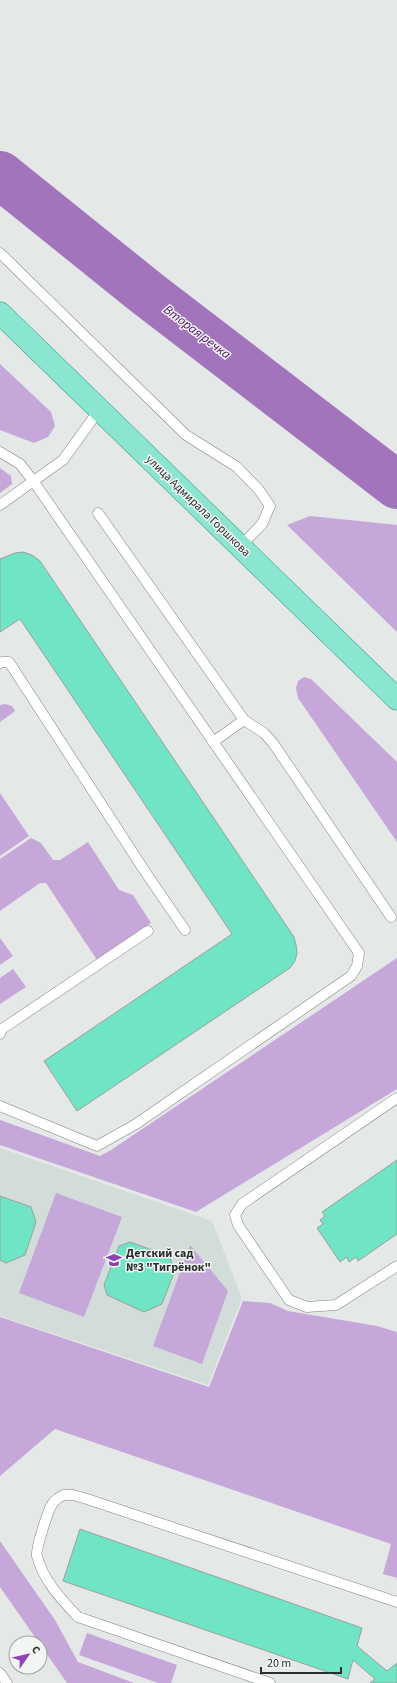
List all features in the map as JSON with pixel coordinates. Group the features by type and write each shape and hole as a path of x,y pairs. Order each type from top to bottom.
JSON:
{"main road":[{"name":"улица Адмирала Горшкова","path":"0,313 397,699"}],"lane":[{"path":"0,253 186,435 237,467 259,490 270,506 262,524 240,547"},
{"path":"0,505 63,460 99,410"},
{"path":"0,452 20,464 34,482 359,953 359,959 351,976 142,1120 97,1146 0,1106"},
{"path":"98,513 244,720 264,733 272,743 391,917"},
{"path":"0,663 9,662 146,873 185,930"},
{"path":"212,742 244,720"},
{"path":"0,1034 2,1029 148,931"},
{"path":"397,1098 242,1204 235,1215 238,1225 289,1300 307,1307 336,1305 397,1266"},
{"path":"270,1683 78,1617 61,1599 45,1577 36,1553 50,1508 55,1501 61,1496 72,1495 84,1498 397,1602"},
{"path":"0,1673 7,1683"}],"shaded area":[{"path":"0,364 51,412 55,426 48,437 34,443 0,430"},
{"path":"0,468 11,476 12,484 0,493"},
{"path":"310,516 397,525 397,632 287,525"},
{"path":"304,677 311,679 397,762 397,842 298,698 296,688 298,681"},
{"path":"5,704 12,706 15,711 0,722 0,705"},
{"path":"0,793 29,836 0,856"},
{"path":"31,838 41,843 53,860 60,860 88,842 119,890 133,895 151,923 97,960 46,883 40,883 0,911 0,859"},
{"path":"0,938 13,956 0,965"},
{"path":"397,958 397,1089 196,1212 0,1145 0,1120 100,1156"},
{"path":"13,969 26,987 0,1004 0,978"},
{"name":"Детский сад №3 \"Тигрёнок\"","path":"0,1148 212,1221 242,1298 208,1385 0,1316"},
{"path":"56,1193 122,1217 84,1317 19,1293"},
{"path":"190,1245 228,1291 202,1364 153,1346"},
{"path":"243,1301 270,1303 288,1311 377,1326 397,1332 397,1578 383,1574 391,1544 55,1429 0,1476 0,1317 209,1387"},
{"path":"0,1541 55,1620 78,1662 134,1683 67,1683 48,1656 48,1635 34,1635 0,1587"},
{"path":"87,1633 177,1665 171,1683 158,1683 79,1655"}],"building":[{"path":"23,552 32,555 40,561 294,937 297,953 295,961 290,968 77,1111 44,1061 232,934 20,619 0,632 0,559 15,553"},
{"path":"397,1160 397,1234 358,1261 356,1257 349,1262 347,1257 340,1262 317,1228 323,1224 320,1220 325,1216 322,1212"},
{"path":"0,1196 31,1207 36,1222 25,1255 6,1263 0,1260"},
{"path":"130,1242 169,1256 175,1270 162,1304 144,1312 107,1295 104,1285 119,1246"},
{"path":"80,1529 362,1628 357,1646 387,1671 397,1663 397,1683 370,1683 375,1679 353,1660 348,1679 63,1581"}],"waterway":[{"name":"Вторая речка","path":"0,175 148,294 397,485"}],"place":[{"name":"Детский сад №3 \"Тигрёнок\"","path":"114,1260"}]}
